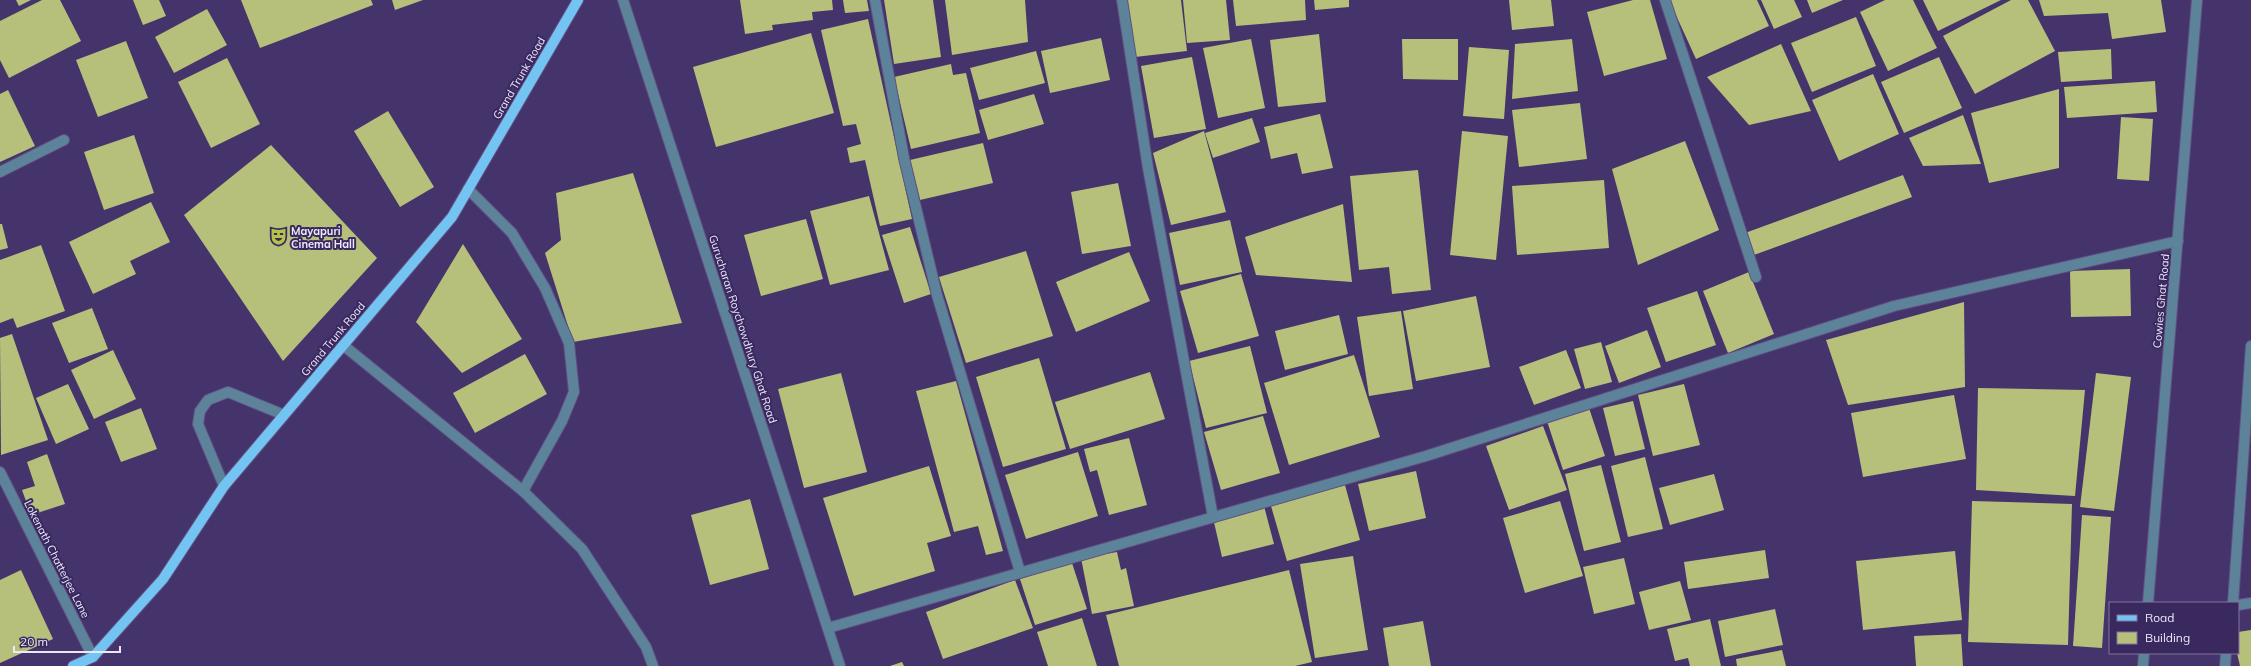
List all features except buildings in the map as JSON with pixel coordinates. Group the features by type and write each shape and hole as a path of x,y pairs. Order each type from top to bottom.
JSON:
{"main road":[{"name":"Grand Trunk Road","path":"73,666 93,657 163,579 224,486 452,217 578,0"}],"street":[{"name":"Gurucharan Roychowdhury Ghat Road","path":"623,0 840,666"},
{"path":"875,0 904,158 937,295 1020,572"},
{"path":"1122,0 1148,168 1213,517"},
{"path":"1665,0 1756,277"},
{"name":"Cowies Ghat Road","path":"2148,602 2197,0"},
{"path":"0,172 64,140"},
{"path":"468,189 512,233 545,288 570,344 574,392 562,421 524,490"},
{"path":"828,628 1426,456 1894,306 2178,241"},
{"path":"344,345 524,490 582,549 646,647 653,666"},
{"path":"2233,602 2251,346"},
{"path":"224,486 198,424 200,410 208,400 228,392 284,415"},
{"name":"Lokenath Chatterjee Lane","path":"0,472 93,657"},
{"path":"2239,604 2251,603"},
{"path":"2143,666 2144,654"},
{"path":"2225,666 2226,654"}],"place":[{"name":"Mayapuri Cinema Hall","path":"278,237"}]}
